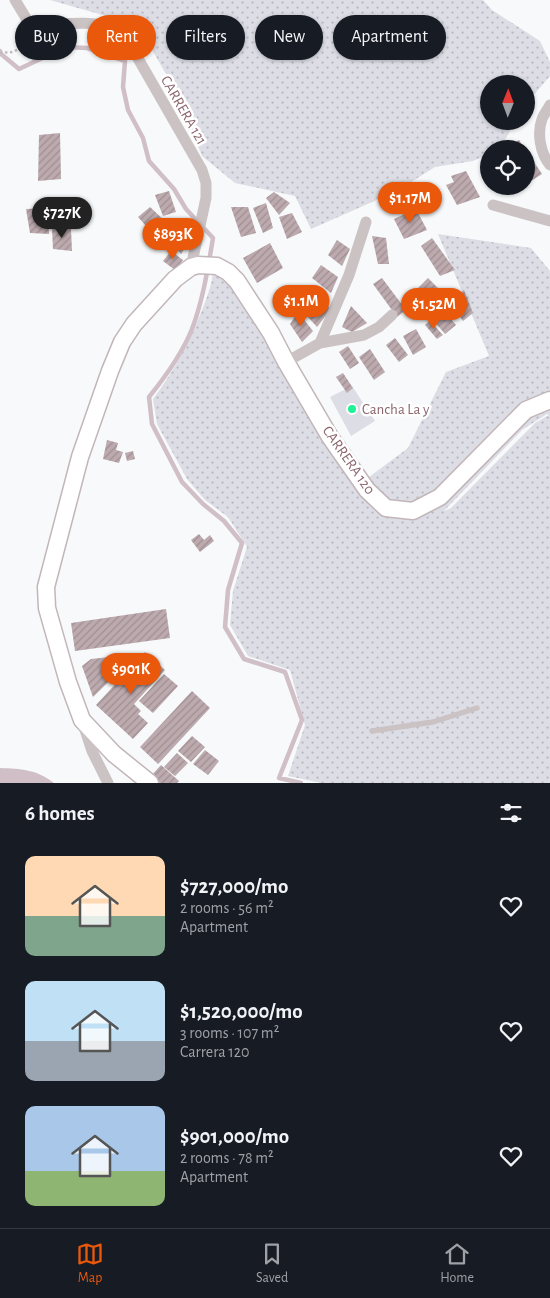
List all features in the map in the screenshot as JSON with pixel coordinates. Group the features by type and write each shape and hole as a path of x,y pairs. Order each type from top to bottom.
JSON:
{"street":[{"name":"CARRERA 121","path":"15,0 24,15"},
{"name":"CARRERA 121","path":"77,24 108,26 119,32 128,41 202,170 206,183 206,198 195,266"},
{"path":"550,105 542,120 540,141 545,159 550,164"},
{"path":"493,205 550,221"},
{"path":"320,343 349,275 366,222"},
{"name":"CARRERA 120","path":"195,266 217,266 228,272 237,281 271,333 286,362 352,470 367,490 386,508 413,511 440,497 526,410 550,400"},
{"path":"108,783 92,751 68,682 47,608 46,587 80,457 122,342 140,318 175,279 195,266"},
{"path":"286,362 320,343 364,335 379,327 392,314"},
{"path":"82,720 114,754 150,783"}],"lane":[{"path":"372,731 433,722 478,708"}],"path":[{"path":"0,53 15,51"}],"shaded area":[{"path":"50,0 483,0 492,10 540,41 550,62 550,76 535,94 535,75 480,75 480,130 511,130 505,140 480,140 480,158 473,161 435,167 397,191 311,229 295,196 235,183 202,156 179,97 156,57 156,15 102,15"},
{"path":"438,234 531,248 550,271 550,783 321,783 288,776 305,725 290,670 248,656 230,625 233,591 247,547 228,517 205,500 187,479 157,424 153,399 182,354 194,330 208,293 213,271 215,269 247,297 357,486 408,448 446,372 489,356","holes":["547,414 549,415 535,423 451,508 444,511 522,430"]},
{"name":"Cancha La y","path":"352,386 375,421 351,436 330,397"},
{"path":"0,768 22,769 35,772 54,783 0,783"}],"building":[{"path":"60,133 61,179 38,181 39,135"},
{"path":"535,164 542,174 535,178"},
{"path":"466,171 480,197 457,205 446,185 454,182 451,176"},
{"path":"169,191 176,212 163,216 155,195"},
{"path":"274,192 290,203 279,215 266,198"},
{"path":"266,203 273,228 263,233 253,208"},
{"path":"150,207 166,222 154,235 138,217"},
{"path":"231,207 248,207 256,233 241,237"},
{"path":"48,208 49,234 30,233 26,209"},
{"path":"416,209 427,230 404,239 394,219"},
{"path":"292,213 302,232 287,239 279,217"},
{"path":"52,229 71,229 72,251 53,249"},
{"path":"186,231 189,241 181,254 171,242"},
{"path":"372,236 386,238 389,264 378,264"},
{"path":"432,238 455,270 440,276 421,246"},
{"path":"337,240 350,249 342,266 328,255"},
{"path":"270,243 283,268 257,283 243,258"},
{"path":"171,251 183,260 175,270 163,261"},
{"path":"321,265 338,277 331,293 312,278"},
{"path":"382,278 406,310 397,317 373,284"},
{"path":"428,278 438,288 426,300 416,290"},
{"path":"308,288 331,309 317,327 297,305"},
{"path":"464,290 473,313 463,321 449,302"},
{"path":"351,306 367,323 352,332 342,327"},
{"path":"444,311 456,325 445,334 433,320"},
{"path":"298,312 313,331 302,342 290,324"},
{"path":"430,321 443,335 437,339 425,325"},
{"path":"416,329 426,347 413,355 403,336"},
{"path":"395,338 408,355 399,362 386,345"},
{"path":"348,346 359,363 350,369 339,352"},
{"path":"370,349 385,372 374,380 359,357"},
{"path":"343,373 353,388 347,393 336,377"},
{"path":"107,440 118,443 116,450 123,452 119,463 103,459"},
{"path":"133,451 135,459 127,461 125,453"},
{"path":"199,534 204,540 210,535 214,541 200,552 191,540"},
{"path":"166,609 170,638 75,651 71,623"},
{"path":"145,652 165,670 134,704 141,711 138,714 148,723 133,739 96,705"},
{"path":"137,654 93,697 82,666 91,659"},
{"path":"164,674 178,686 153,713 139,701"},
{"path":"192,691 210,708 158,764 140,747"},
{"path":"192,736 205,747 191,762 178,751"},
{"path":"205,750 219,761 208,775 193,764"},
{"path":"177,753 188,763 175,776 164,767"},
{"path":"161,765 179,781 177,783 160,783 151,776"}],"waterway":[{"path":"0,51 19,69 66,47 87,48 125,61 123,87 128,110 143,138 149,161 174,189 186,209 213,238 202,295 192,329 173,364 149,397 152,424 182,482 203,504 224,521 242,543 228,590 225,627 244,659 285,672 302,720 279,778 301,783"}],"place":[{"name":"Cancha La y","path":"352,409"}]}
